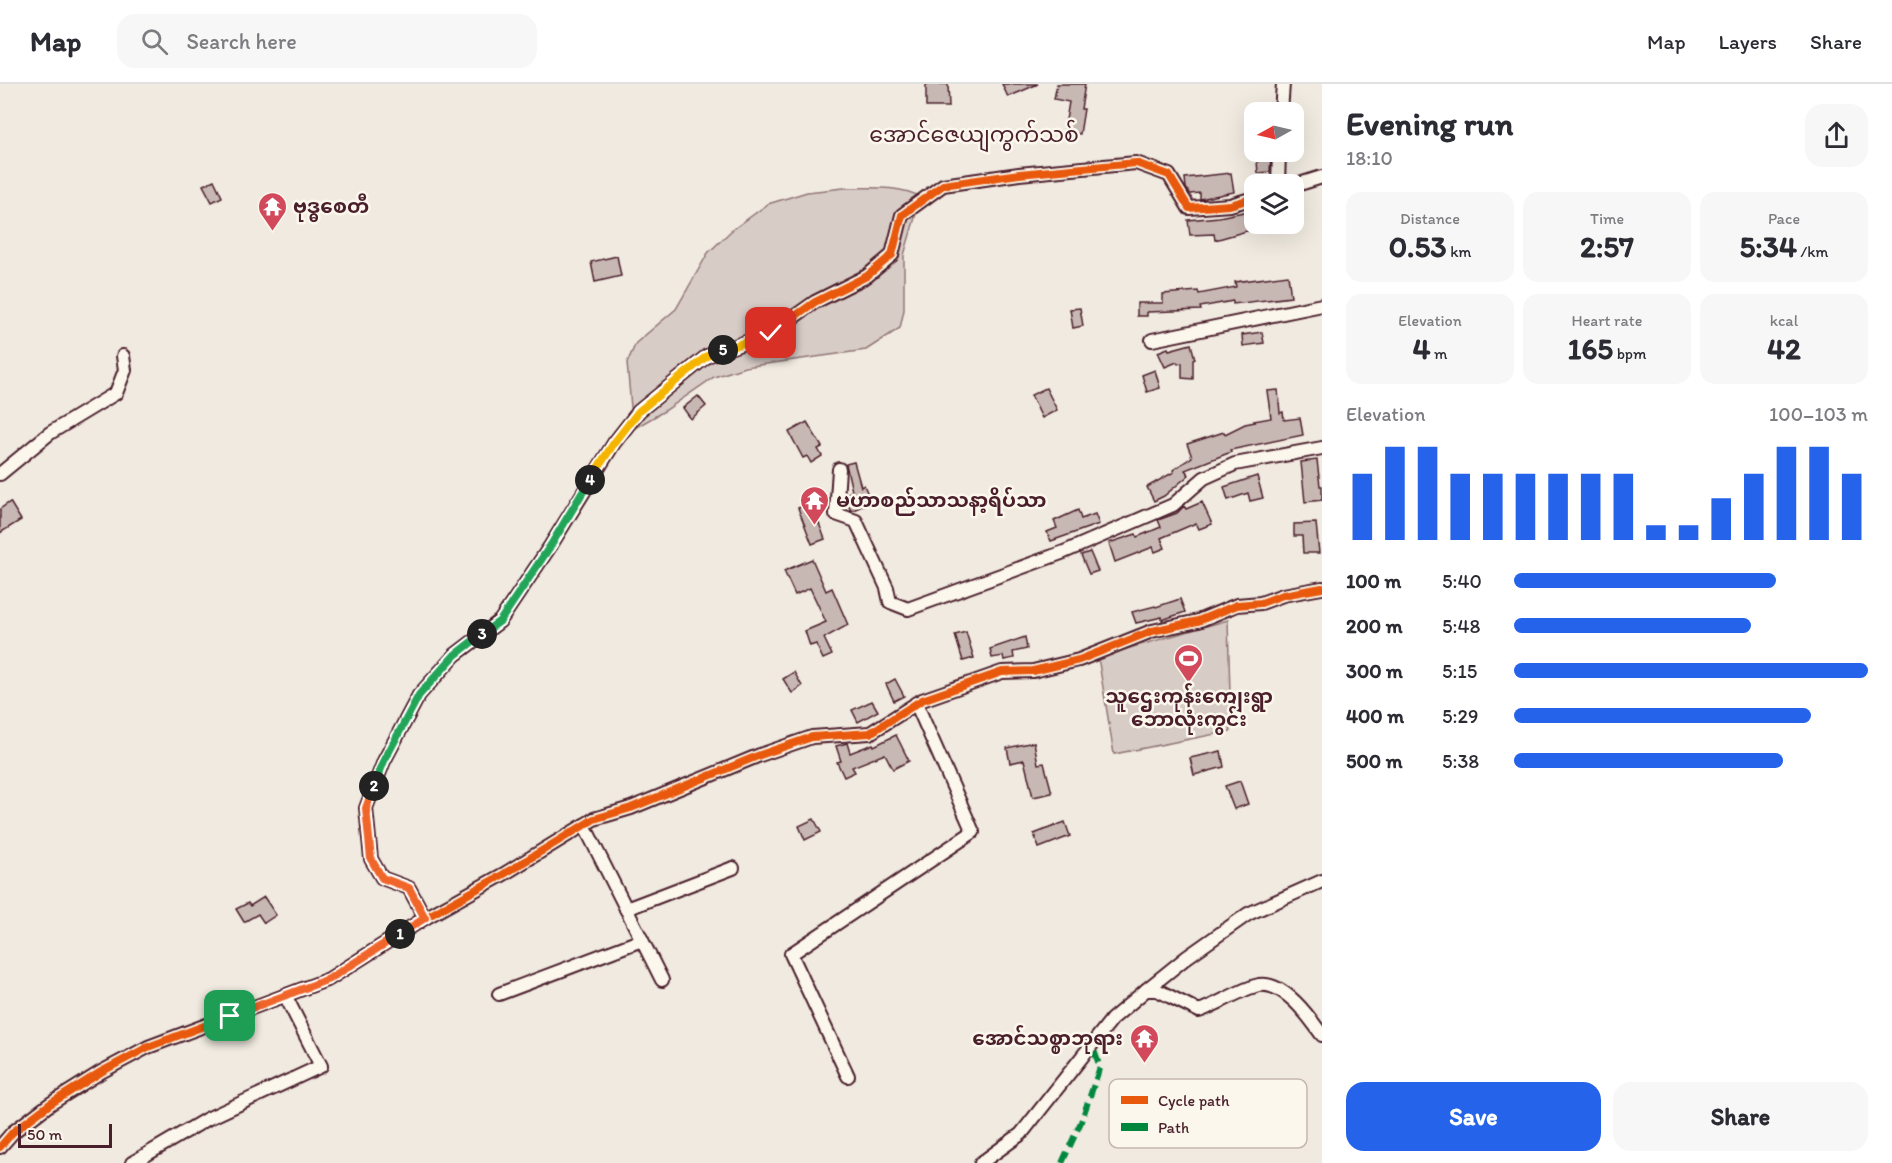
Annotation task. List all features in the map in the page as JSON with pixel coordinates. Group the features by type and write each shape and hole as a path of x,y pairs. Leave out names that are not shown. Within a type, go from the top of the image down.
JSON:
{"street":[{"path":"1282,102 1283,84"},
{"path":"425,918 409,888 382,878 371,859 366,808 384,761 419,695 455,655 500,621 551,545 614,443 639,411 707,356 771,333 815,302 867,276 892,255 902,215 942,185 1019,174 1136,163 1169,175 1189,207 1230,205 1244,201"},
{"path":"1304,183 1322,177"},
{"path":"1152,340 1322,305"},
{"path":"0,474 50,433 116,393 125,370 123,356"},
{"path":"839,469 836,514 856,521 890,602 908,609 1064,552 1173,505 1204,478 1235,464 1322,447"},
{"path":"0,1148 13,1132 50,1104 101,1072 138,1052 189,1030 329,979 425,918 504,874 594,819 632,808 760,755 812,737 870,733 916,703 1002,672 1033,670 1078,660 1152,631 1198,621 1237,605 1261,603 1283,595 1322,588"},
{"path":"848,1076 791,954 974,832 916,703"},
{"path":"584,825 662,980"},
{"path":"626,909 734,868"},
{"path":"981,1163 1021,1134 1112,1020 1146,990 1186,957 1248,914 1322,881"},
{"path":"499,994 642,940"},
{"path":"1146,990 1158,990 1199,1011 1261,984 1284,991 1307,1013 1322,1035"},
{"path":"132,1163 207,1119 321,1066 285,995"}],"shaded area":[{"path":"844,188 893,189 921,197 904,255 904,310 900,328 866,350 745,367 714,377 666,410 633,429 627,363 636,343 676,309 708,253 731,231 768,204 807,192"},
{"path":"1228,620 1231,731 1114,754 1098,657"}],"building":[{"path":"926,84 948,84 949,107 926,107"},
{"path":"1002,84 1038,84 1008,97"},
{"path":"1057,84 1085,84 1080,134 1064,132 1069,102 1054,99"},
{"path":"1257,162 1271,162 1270,172 1258,173"},
{"path":"1231,173 1234,192 1200,199 1200,193 1190,194 1186,188 1185,178"},
{"path":"214,180 222,197 212,202 203,185"},
{"path":"1244,212 1244,232 1215,240 1214,234 1190,235 1188,220"},
{"path":"617,256 621,276 595,282 591,262"},
{"path":"1288,275 1291,297 1233,304 1233,301 1200,307 1201,310 1147,312 1147,316 1137,316 1137,303 1163,303 1163,294 1198,291 1199,294 1236,287 1235,282"},
{"path":"1080,308 1083,326 1073,328 1070,309"},
{"path":"1262,332 1264,343 1243,346 1242,335"},
{"path":"1191,344 1195,359 1193,360 1193,379 1182,378 1182,363 1177,362 1165,367 1158,352"},
{"path":"1155,370 1160,388 1147,392 1142,375"},
{"path":"1046,388 1057,410 1042,418 1031,395"},
{"path":"1278,390 1280,413 1283,412 1284,420 1300,418 1303,435 1230,450 1231,452 1185,470 1189,475 1164,496 1154,501 1147,487 1174,472 1173,470 1192,457 1187,444 1224,432 1225,434 1254,421 1271,418 1267,391"},
{"path":"698,396 706,406 691,419 683,408"},
{"path":"807,422 822,447 818,449 822,456 811,463 807,456 803,458 789,432"},
{"path":"1317,460 1322,500 1305,502 1301,462"},
{"path":"854,462 861,487 864,485 871,502 851,511 845,498 846,494 852,491 846,464"},
{"path":"1257,476 1263,498 1250,501 1248,493 1228,500 1224,487"},
{"path":"10,502 21,520 0,533 0,509"},
{"path":"1202,502 1212,524 1199,529 1196,523 1161,538 1165,548 1155,552 1153,547 1115,562 1109,543 1136,534 1137,537 1161,527 1158,520 1177,513 1184,506 1186,509"},
{"path":"811,503 825,539 812,544 798,508"},
{"path":"1078,510 1081,519 1095,514 1099,524 1051,541 1047,532 1057,528 1054,521"},
{"path":"1316,523 1319,553 1303,553 1302,536 1294,536 1294,524"},
{"path":"1090,552 1098,571 1089,574 1081,555"},
{"path":"812,559 826,591 832,588 848,625 824,638 832,655 823,659 816,644 810,646 805,631 826,622 810,588 795,595 784,571"},
{"path":"1180,599 1185,612 1162,620 1162,617 1136,623 1132,612"},
{"path":"966,632 974,658 963,661 955,635"},
{"path":"1025,637 1027,649 1013,652 1014,658 1004,660 1003,656 992,658 990,649"},
{"path":"794,672 802,686 792,693 783,679"},
{"path":"895,679 904,696 894,701 886,684"},
{"path":"872,701 878,711 858,722 852,710"},
{"path":"896,735 909,761 893,769 885,754 852,767 855,772 844,777 837,762 841,761 836,746 847,743 850,753 873,744 874,746"},
{"path":"1034,742 1038,764 1044,763 1052,793 1033,797 1024,760 1010,763 1007,748"},
{"path":"1221,751 1224,767 1194,775 1190,758"},
{"path":"1240,781 1248,804 1234,809 1225,786"},
{"path":"814,819 821,832 805,840 799,826"},
{"path":"1065,822 1070,836 1039,848 1034,834"},
{"path":"264,897 276,915 264,923 258,914 244,922 236,909 248,903 250,906"}],"marked path":[{"path":"1062,1163 1081,1122 1100,1067 1092,1045"}],"cycle path":[{"path":"425,918 409,888 382,878 371,859 366,808 384,761 419,695 455,655 500,621 551,545 614,443 639,411 707,356 771,333 815,302 867,276 892,255 902,215 943,185 1019,174 1136,163 1169,175 1189,208 1230,205 1244,201"},
{"path":"0,1147 13,1132 50,1104 101,1072 148,1047 329,979 425,918 504,874 594,819 631,808 760,755 812,737 870,733 922,700 1002,672 1033,671 1079,660 1152,631 1198,621 1237,605 1261,603 1283,595 1322,588"}],"place":[{"name":"ဗုဒ္ဓစေတီ","path":"272,232"},
{"name":"မဟာစည်သာသနာ့ရိပ်သာ","path":"815,526"},
{"name":"သူဌေးကုန်းကျေးရွာ ဘောလုံးကွင်း","path":"1189,684"},
{"name":"အောင်သစ္စာဘုရား","path":"1144,1064"}],"district":[{"name":"အောင်ဇေယျကွက်သစ်","path":"974,134"}],"route":[{"path":"230,1016 329,979 425,918 409,888 382,878 371,859 366,808 384,761 419,695 455,655 500,621 551,545 614,443 639,411 707,356 771,333"}]}
